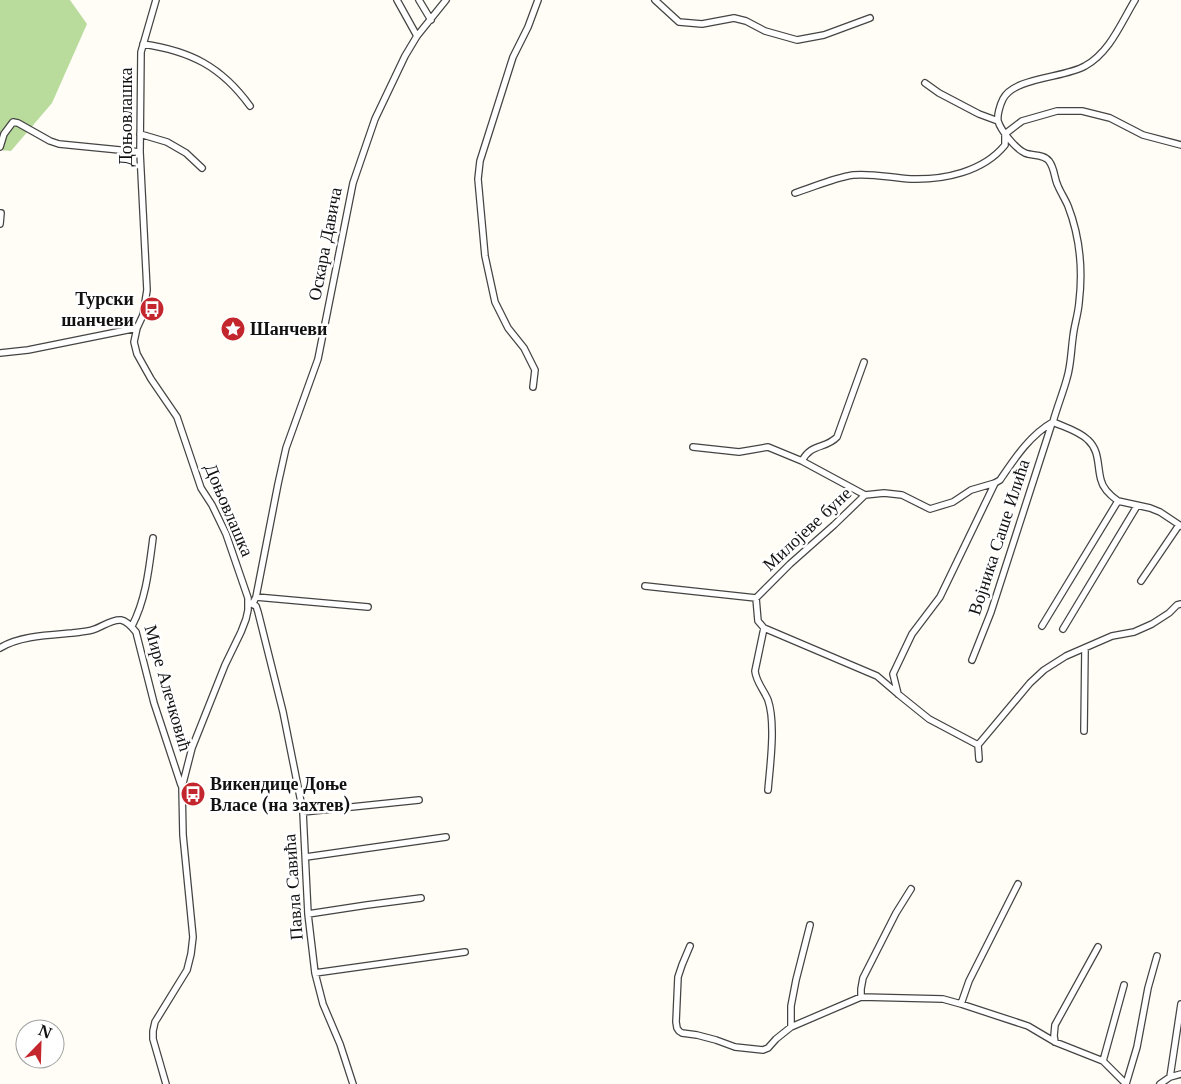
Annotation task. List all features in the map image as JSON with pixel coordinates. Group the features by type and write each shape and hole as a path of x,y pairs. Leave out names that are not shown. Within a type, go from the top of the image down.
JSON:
{"street":[{"name":"Доњовлашка","path":"156,0 141,52 140,152 146,290 143,315 134,342 137,354 151,379 177,417 201,488 212,505 226,534 250,603 241,632 225,665 192,748 182,787 183,835 193,937 187,970 155,1022 153,1030 153,1039 166,1084"},
{"path":"398,0 417,36"},
{"path":"419,0 431,20"},
{"name":"Оскара Давича","path":"250,603 256,597 286,448 318,359 353,183 375,119 405,56 417,36 446,0"},
{"path":"533,387 535,370 524,348 508,328 495,302 485,256 478,179 480,161 513,57 528,27 538,0"},
{"path":"655,0 679,22 702,24 734,18 746,21 765,32 797,40 824,35 870,18"},
{"path":"925,83 939,93 979,114 998,121 1005,95 1012,89 1084,67 1097,58 1111,40 1135,0"},
{"path":"143,44 175,50 220,72 241,93 250,106"},
{"path":"794,193 855,175 929,178 965,172 987,162 1006,146 1005,134 1022,121 1058,112 1082,111 1110,118 1143,135 1181,146"},
{"name":"Војника Саше Илића","path":"972,660 991,612 1051,423 1064,389 1070,366 1081,284 1077,234 1073,218 1057,185 1050,162 1047,159 1021,151 1005,134 998,121"},
{"path":"0,147 4,134 13,122 59,144 140,152"},
{"path":"140,134 167,142 186,153 202,168"},
{"path":"0,224 1,213"},
{"path":"0,353 28,350 138,328"},
{"path":"802,461 805,454 833,442 837,437 864,362"},
{"path":"898,694 893,674 912,634 940,597 995,483 1000,480 1030,439 1051,423 1083,436 1092,444 1098,456 1101,481 1109,494 1118,501 1160,512 1180,525 1141,581"},
{"path":"693,447 738,452 768,447 802,461 865,495"},
{"name":"Милојеве буне","path":"756,598 865,495 884,493 902,495 930,508 953,502 971,490 995,483"},
{"path":"1042,626 1118,501"},
{"path":"1063,629 1137,506"},
{"name":"Мире Алечковић","path":"153,538 144,598 132,626 136,632 154,703 182,787"},
{"path":"645,586 756,598 758,621 764,628 877,676 929,719 978,745"},
{"path":"256,597 368,607"},
{"name":"Павла Савића","path":"250,603 256,606 258,612 283,712 303,812 308,914 315,973 322,1004 340,1044 353,1084"},
{"path":"979,758 978,745 1030,683 1044,670 1066,656 1112,636 1134,632 1152,624 1181,604"},
{"path":"0,648 6,644 33,637 90,631 120,620 132,626"},
{"path":"764,628 755,678 768,700 772,722 768,790"},
{"path":"1084,731 1085,648"},
{"path":"303,812 419,800"},
{"path":"306,857 446,837"},
{"path":"961,1004 969,981 1018,884"},
{"path":"861,997 863,978 896,913 911,889"},
{"path":"308,914 421,898"},
{"path":"791,1027 791,1006 810,925"},
{"path":"690,946 678,977 676,1022 679,1031 682,1033 710,1038 735,1047 763,1050 768,1048 791,1027 861,997 942,999 1028,1026 1055,1042 1103,1061 1126,1084 1137,1047 1148,988 1157,956"},
{"path":"1055,1042 1055,1025 1098,947"},
{"path":"315,973 465,952"},
{"path":"1103,1061 1124,985"},
{"path":"1170,1076 1181,1004"},
{"path":"1160,1084 1170,1076 1181,1074"}],"green space":[{"path":"0,0 70,0 87,24 52,103 11,151 0,150"}],"place":[{"name":"Турски шанчеви","path":"152,309"},
{"name":"Шанчеви","path":"233,329"},
{"name":"Викендице Доње Власе (на захтев)","path":"193,794"}]}
